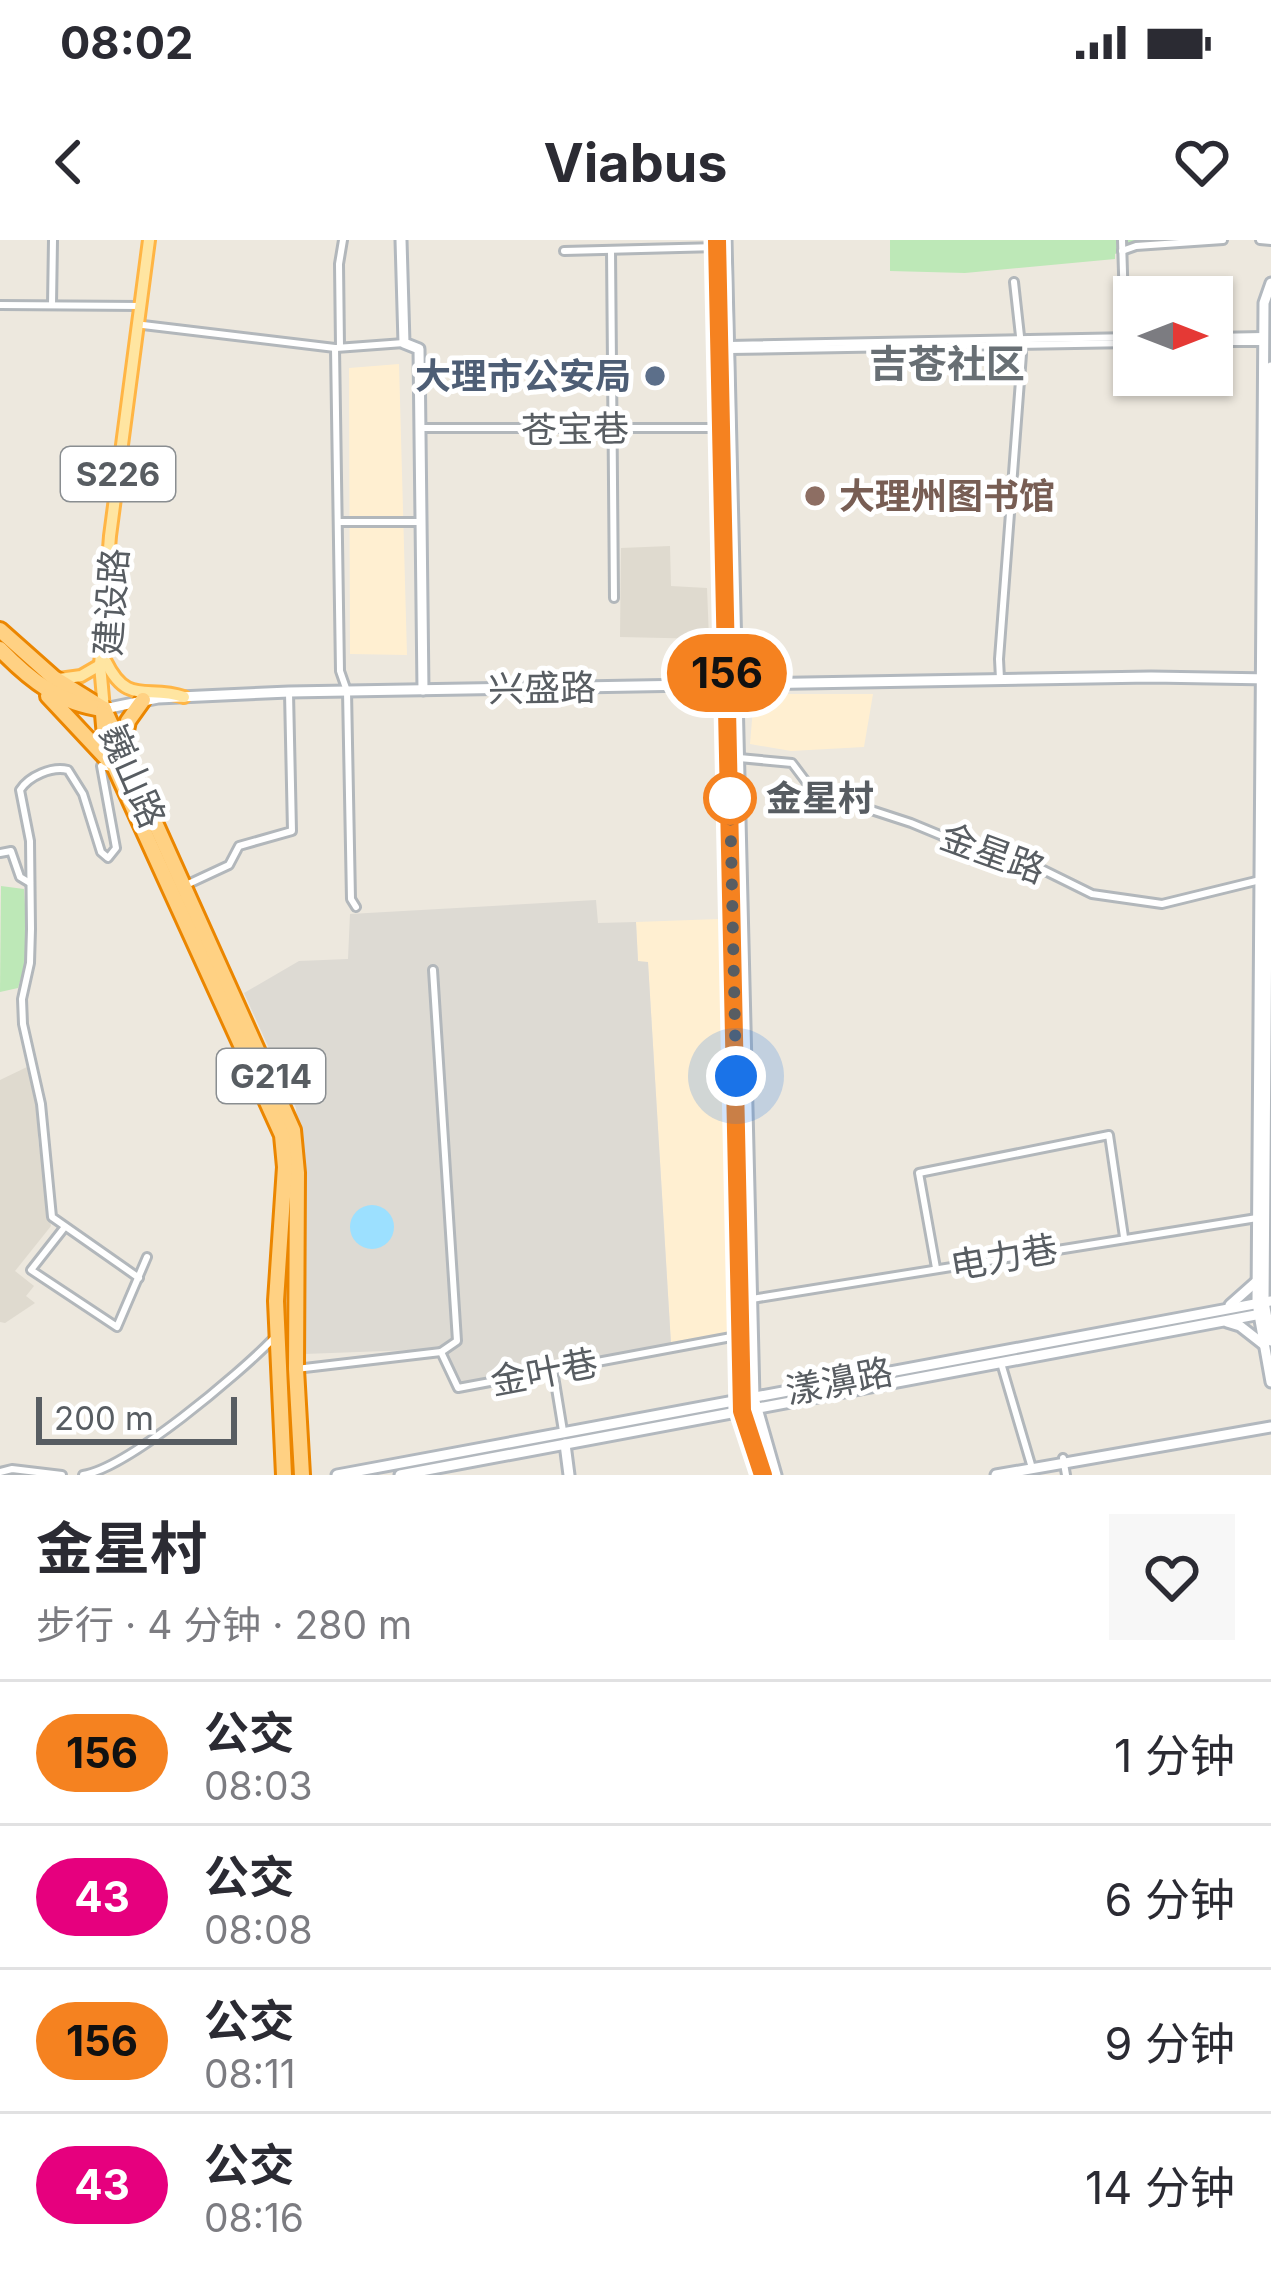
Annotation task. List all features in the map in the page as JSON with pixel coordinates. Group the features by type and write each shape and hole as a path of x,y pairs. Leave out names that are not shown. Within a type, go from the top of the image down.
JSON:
{"highway":[{"path":"0,630 54,678 104,709"},
{"path":"0,649 113,763 128,722 143,700"},
{"path":"32,680 64,700 104,709"},
{"name":"巍山路","path":"104,709 102,735 113,763 285,1125"},
{"name":"巍山路","path":"113,763 183,886 285,1125 302,1475"},
{"name":"巍山路","path":"284,1475 277,1251 290,1182"}],"main road":[{"name":"建设路","path":"104,709 110,536 152,240"},
{"name":"建设路","path":"103,664 152,240"},
{"path":"401,240 404,343 418,349 423,690"},
{"path":"720,242 729,348 726,428"},
{"path":"720,242 742,1335 763,1475"},
{"path":"1268,677 1263,339 1264,296 1271,281"},
{"path":"1264,1280 1257,1218 1271,367"},
{"path":"54,678 81,676 103,664 130,691 184,697"},
{"name":"兴盛路","path":"104,709 143,700 289,692 1268,677"},
{"path":"732,685 739,758 752,1299 749,1404 776,1475"},
{"path":"1266,873 1264,1280 1271,1382"},
{"path":"1264,1280 1222,1315 1268,1343"},
{"name":"漾濞路","path":"400,1475 1265,1308"},
{"name":"漾濞路","path":"337,1475 563,1431 1000,1363 1222,1315"},
{"path":"996,1475 1065,1466 1271,1424"},
{"path":"565,1444 569,1475"}],"street":[{"path":"52,305 53,240"},
{"path":"343,240 336,348 340,671 346,691 352,899 356,907"},
{"path":"1122,240 1124,276"},
{"path":"1122,250 1223,240"},
{"path":"1260,240 1271,241"},
{"path":"564,251 720,242"},
{"path":"611,250 614,598"},
{"path":"1000,680 1020,342 1014,282"},
{"path":"0,305 141,306"},
{"path":"143,325 336,348 404,343"},
{"path":"1233,339 1263,339"},
{"path":"729,348 1113,340"},
{"name":"苍宝巷","path":"420,428 726,428"},
{"path":"339,522 421,522"},
{"path":"183,886 229,865 239,846 292,831 289,692"},
{"name":"金星路","path":"739,758 791,763 813,791 969,847 1011,854 1092,894 1162,904 1266,873"},
{"path":"113,763 115,854 108,858 101,853 83,794 68,770 37,776 20,790 30,883 30,963 22,999 23,1024 41,1104 52,1217 139,1278"},
{"path":"0,853 11,851 20,877 30,883"},
{"path":"433,970 457,1341 441,1352"},
{"path":"936,1269 920,1174 1108,1135 1124,1237"},
{"name":"电力巷","path":"752,1299 1257,1218"},
{"path":"64,1228 31,1270 117,1327 147,1257"},
{"path":"83,1475 102,1472 130,1457 277,1335"},
{"name":"金叶巷","path":"296,1369 441,1352 458,1388 742,1335"},
{"path":"1000,1363 1032,1468"},
{"path":"553,1370 563,1431"},
{"path":"0,1472 62,1475"}],"shaded area":[{"path":"399,364 407,655 350,654 349,368"},
{"path":"670,546 671,586 707,588 709,639 620,637 621,548"},
{"path":"771,694 873,694 864,747 791,751 750,744 753,708"},
{"path":"596,900 598,923 636,922 638,961 648,962 671,1344 459,1383 440,1349 304,1354 303,1201 296,1108 244,993 299,961 348,959 350,914"},
{"path":"719,919 730,1332 671,1344 648,963 638,962 636,922"},
{"path":"27,1067 39,1119 51,1226 15,1271 34,1286 26,1296 35,1303 5,1323 0,1322 0,1080"}],"green space":[{"path":"890,240 1139,243 1115,254 1115,259 965,273 890,271"},
{"path":"1,886 24,889 28,955 18,988 0,992"}],"water":[{"path":"372,1205 388,1211 394,1227 388,1243 372,1249 356,1243 350,1227 356,1211"}],"bus line":[{"name":"156","path":"717,240 742,1411 763,1475"}],"place":[{"name":"大理市公安局","path":"655,376"},
{"name":"大理州图书馆","path":"815,496"},
{"name":"金星村","path":"730,798"}],"district":[{"name":"吉苍社区","path":"947,363"}],"route":[{"path":"730,798 736,1076"}]}
